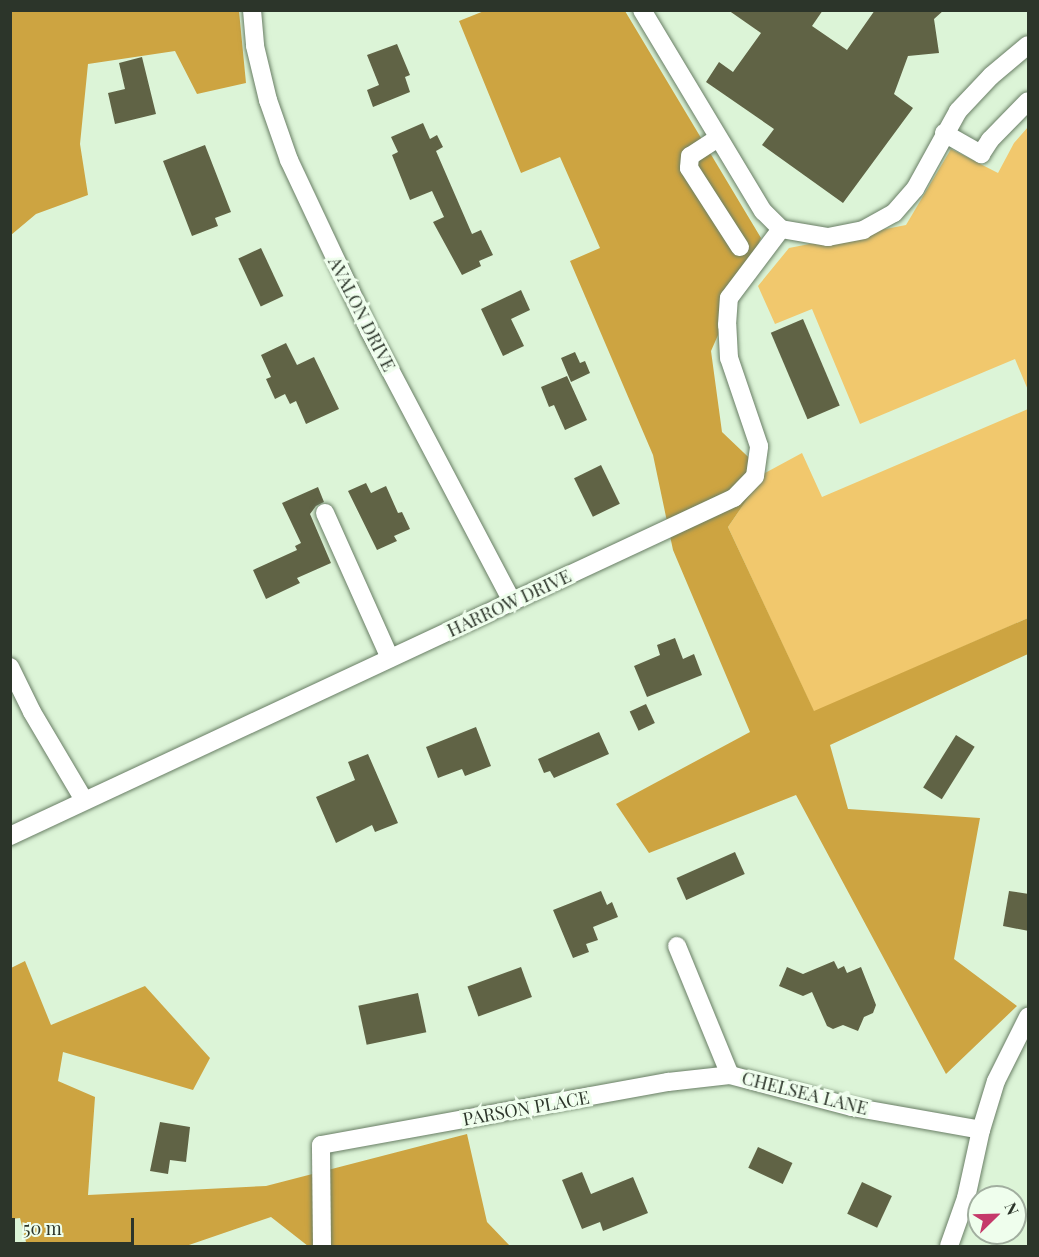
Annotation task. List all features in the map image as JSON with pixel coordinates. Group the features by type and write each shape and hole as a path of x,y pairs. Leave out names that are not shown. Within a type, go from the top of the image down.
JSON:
{"street":[{"name":"AVALON DRIVE","path":"252,10 255,46 268,100 296,174 369,330 512,601"},
{"path":"642,10 763,211 781,229 828,237 863,230 894,213 915,189 958,111 991,76 1029,45"},
{"path":"944,133 981,154 990,140 1029,101"},
{"path":"718,138 690,156 688,168 740,247"},
{"name":"HARROW DRIVE","path":"10,836 734,498 755,476 759,446 729,358 727,325 729,298 781,229"},
{"path":"325,513 390,658"},
{"path":"10,668 32,712 84,800"},
{"name":"CHELSEA LANE","path":"676,946 730,1075 852,1107 981,1130"},
{"path":"949,1246 966,1198 981,1130 996,1082 1029,1017"},
{"name":"PARSON PLACE","path":"322,1246 321,1145 668,1082 730,1075"}],"shaded area":[{"path":"11,10 239,11 246,83 197,94 175,51 88,64 80,144 88,195 36,214 11,235"},
{"path":"484,11 625,11 761,238 711,351 722,432 765,473 728,527 814,711 1028,618 1028,654 830,745 848,809 980,818 954,959 1017,1006 946,1074 796,795 649,853 616,804 750,732 673,550 653,455 570,261 600,248 560,157 521,173 459,21"},
{"path":"1028,127 1028,390 1015,359 860,424 812,309 775,324 758,286 789,248 906,225 951,149 998,173 1014,143"},
{"path":"1028,409 1028,618 814,712 728,527 765,473 802,453 822,497"},
{"path":"25,961 51,1025 145,986 210,1058 193,1090 63,1052 58,1081 95,1097 88,1195 266,1186 467,1134 487,1222 510,1246 308,1246 271,1217 186,1246 27,1246 20,1218 11,1219 11,968"}],"building":[{"path":"728,10 823,10 812,26 847,50 875,10 944,10 934,19 939,53 908,56 894,94 913,108 843,203 762,145 774,129 706,82 719,62 733,72 761,33"},
{"path":"397,44 410,75 405,77 410,92 373,107 367,90 379,85 367,55"},
{"path":"142,57 156,114 115,124 108,93 125,89 119,63"},
{"path":"423,123 430,139 437,135 443,147 436,151 472,234 481,230 493,255 479,261 481,266 462,275 433,222 444,217 432,191 410,200 392,155 398,152 391,137"},
{"path":"205,145 231,212 215,218 218,226 192,236 163,161"},
{"path":"261,248 283,296 261,307 238,259"},
{"path":"521,290 530,310 511,319 524,346 503,356 481,309"},
{"path":"803,319 840,406 808,419 771,333"},
{"path":"286,343 297,365 314,357 339,409 306,424 296,401 290,404 285,394 275,399 266,379 271,377 261,355"},
{"path":"575,352 580,363 585,361 590,373 571,382 561,358"},
{"path":"567,376 587,420 565,430 554,405 549,407 541,387"},
{"path":"601,465 620,504 593,517 574,478"},
{"path":"366,483 371,493 386,486 398,513 402,512 410,529 394,536 397,541 377,550 348,491"},
{"path":"318,487 324,502 316,506 310,514 331,563 297,578 300,583 266,599 253,570 297,550 295,546 301,543 282,503"},
{"path":"675,638 683,659 694,654 702,675 647,697 634,666 660,655 657,645"},
{"path":"646,704 655,723 639,731 630,712"},
{"path":"476,727 491,766 465,776 462,769 438,778 426,747"},
{"path":"599,732 609,754 554,778 550,771 544,773 538,759"},
{"path":"956,735 975,747 942,799 923,788"},
{"path":"368,754 398,823 375,832 372,825 336,843 316,797 355,780 348,762"},
{"path":"735,852 745,874 686,900 677,878"},
{"path":"601,891 607,905 612,902 618,917 593,927 598,940 586,944 589,952 573,958 553,910"},
{"path":"1009,891 1029,894 1029,931 1003,926"},
{"path":"834,961 838,969 844,966 847,973 861,967 876,1005 873,1013 864,1017 858,1031 843,1025 833,1029 827,1026 812,992 803,996 779,986 787,967 803,974"},
{"path":"521,967 532,997 478,1017 467,986"},
{"path":"418,993 426,1032 367,1045 358,1006"},
{"path":"160,1122 190,1127 186,1162 170,1160 168,1174 150,1171"},
{"path":"758,1147 792,1163 783,1184 748,1168"},
{"path":"582,1172 591,1194 633,1177 648,1213 603,1231 600,1222 582,1229 562,1180"},
{"path":"862,1182 892,1196 877,1228 847,1214"}]}
